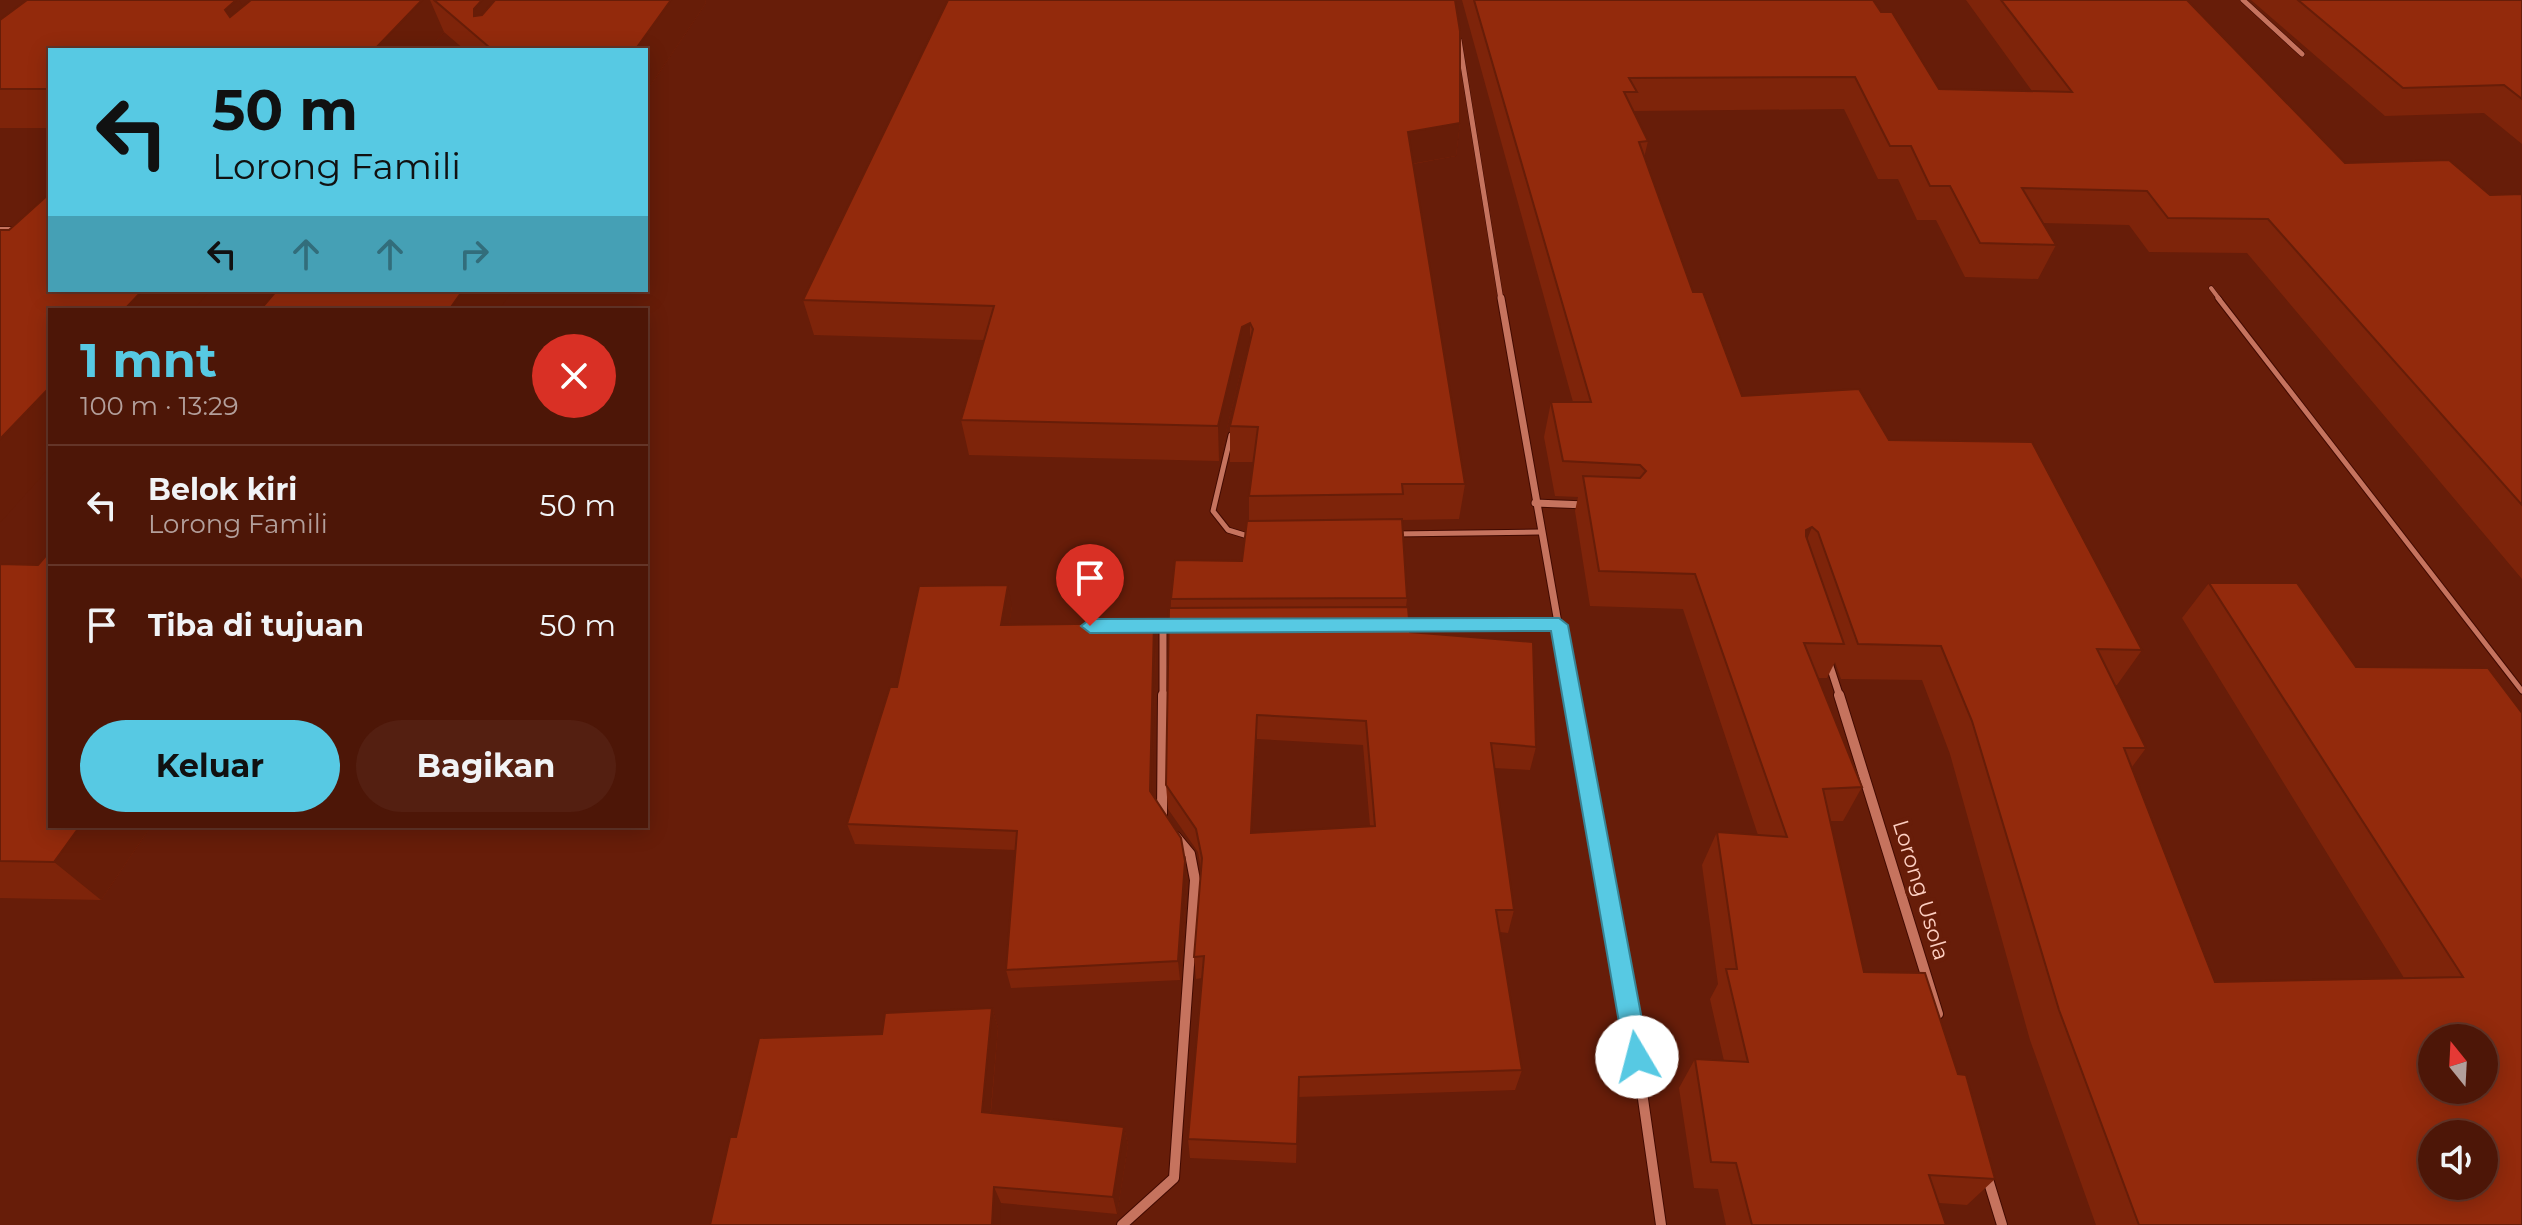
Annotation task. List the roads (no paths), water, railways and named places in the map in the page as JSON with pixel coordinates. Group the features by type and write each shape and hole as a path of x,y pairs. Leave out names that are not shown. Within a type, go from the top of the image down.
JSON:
{"street":[{"path":"2243,0 2302,54"},
{"path":"1457,31 1539,532 1629,1001 1661,1225"},
{"path":"1535,503 1598,506"},
{"path":"1385,626 1559,625"},
{"path":"1148,628 1179,628"},
{"path":"1122,1225 1131,1214 1163,1195 1174,1178 1195,880 1190,854 1160,811 1163,628"},
{"name":"Lorong Usola","path":"1822,642 1943,1030"},
{"path":"1984,1165 2002,1225"}],"lane":[{"path":"0,229 25,229"},
{"path":"2211,288 2522,691"},
{"path":"1234,422 1213,511 1221,527 1240,537 1256,537"},
{"path":"1381,534 1539,532"}]}
